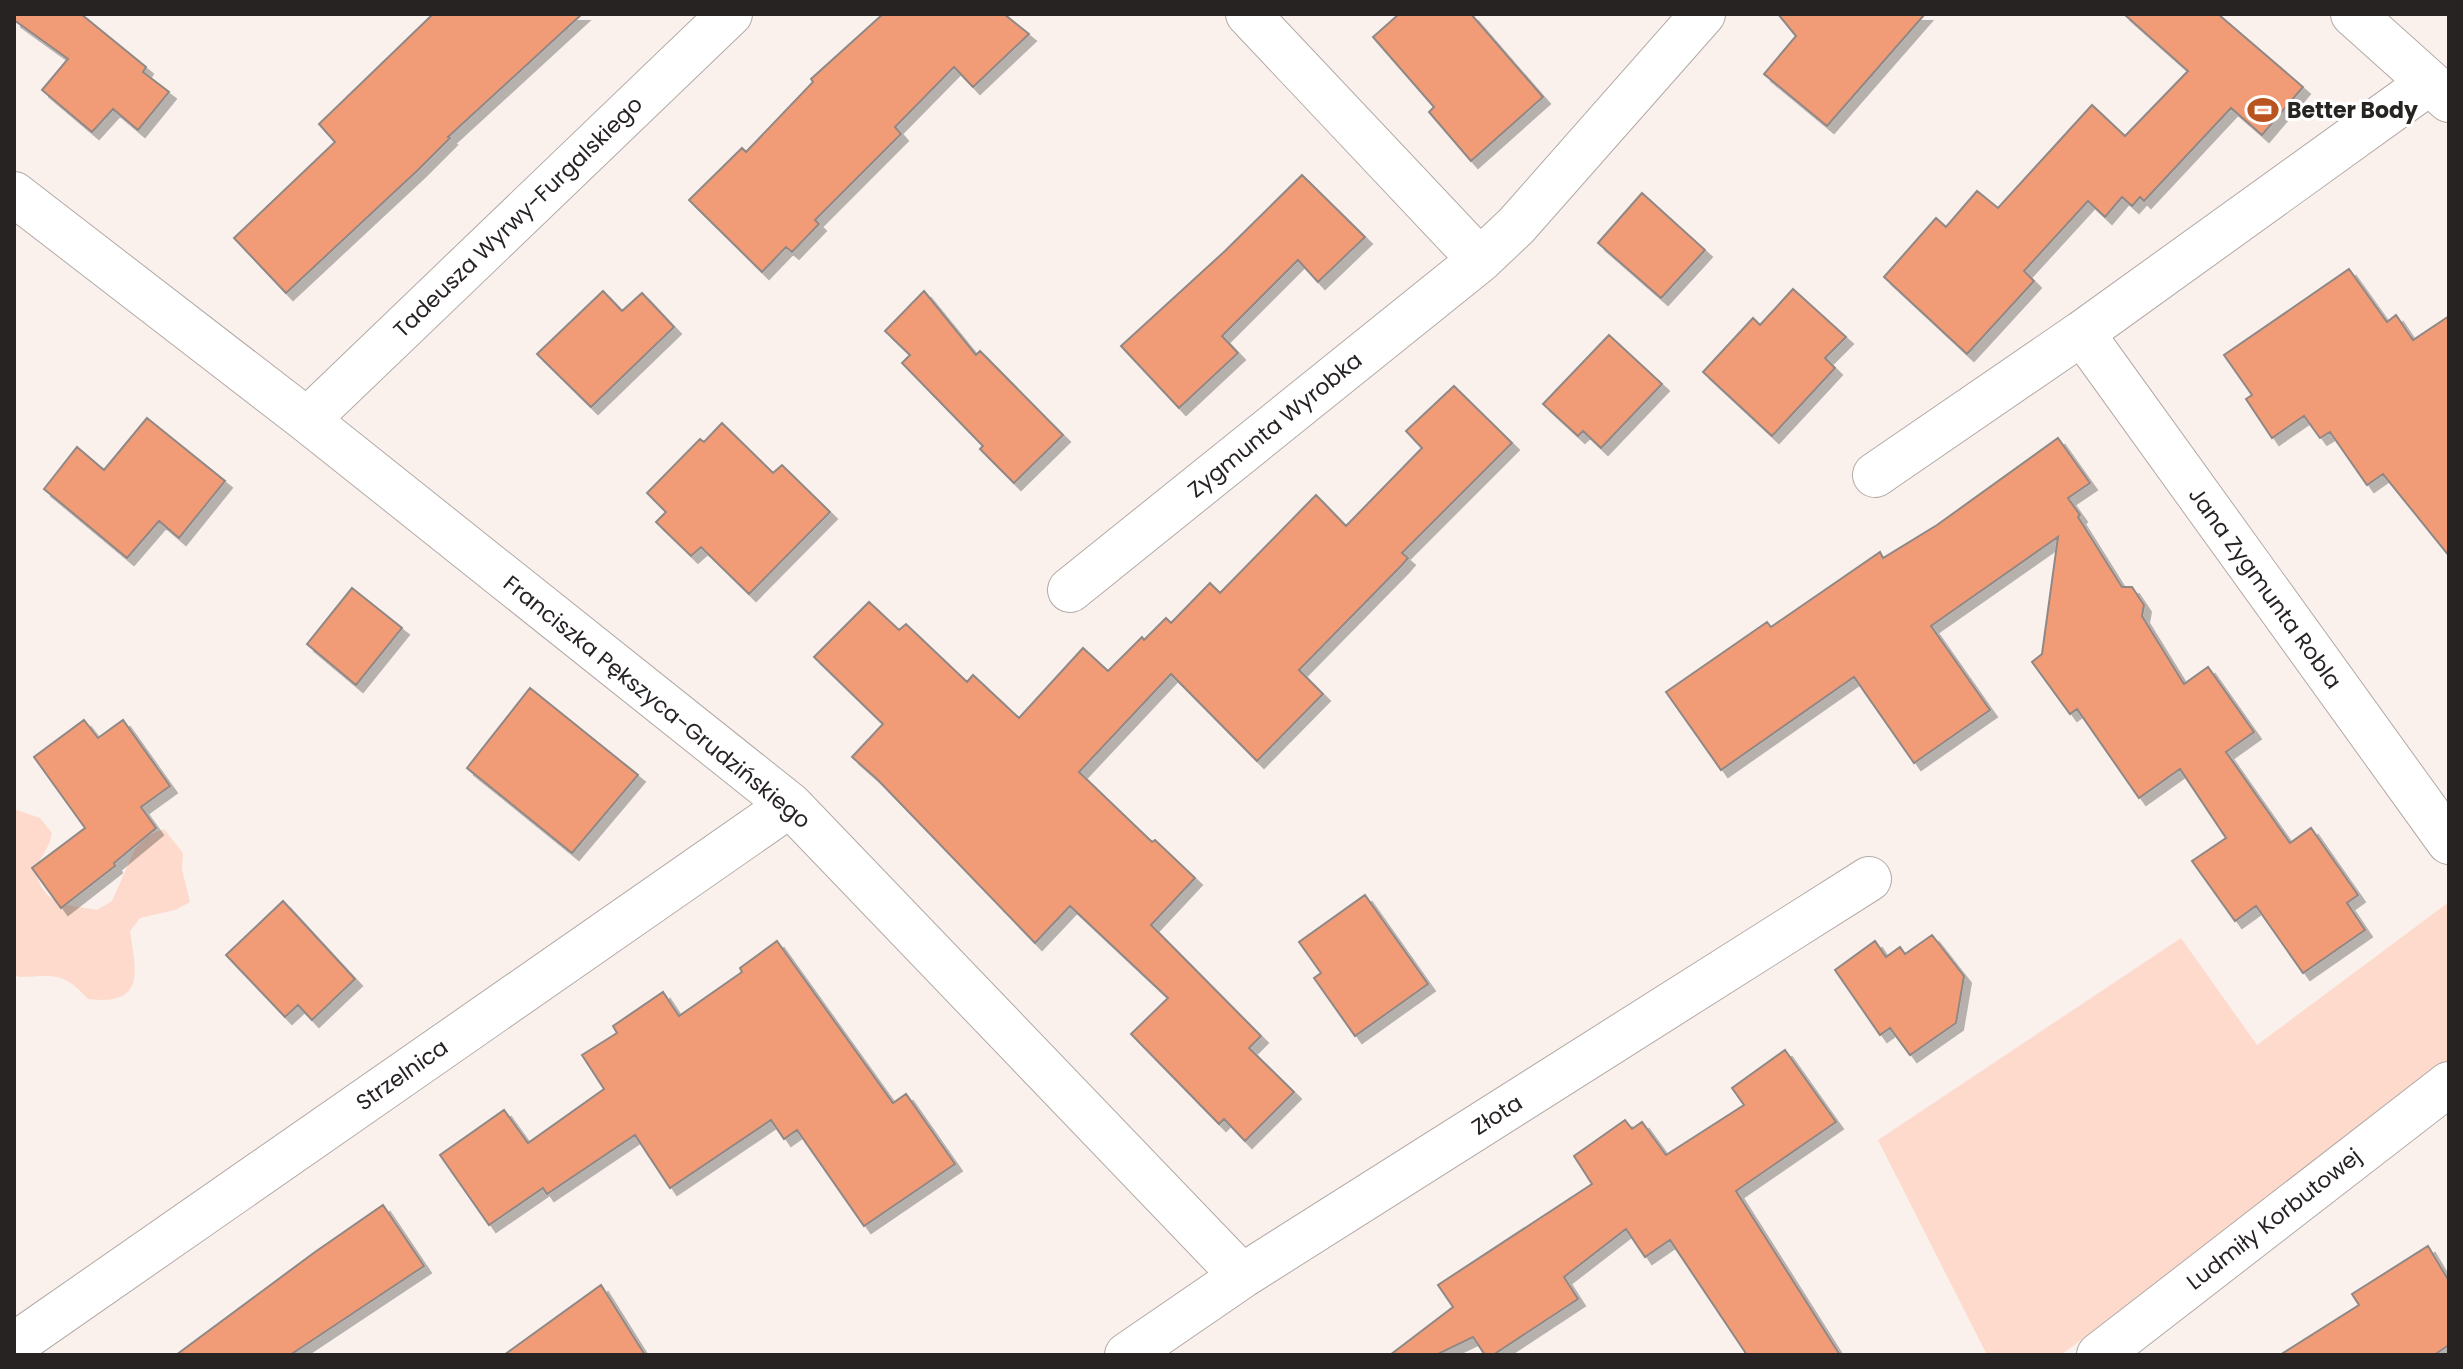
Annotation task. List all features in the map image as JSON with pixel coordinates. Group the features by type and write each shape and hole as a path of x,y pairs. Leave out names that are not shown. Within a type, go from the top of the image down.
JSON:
{"street":[{"name":"Tadeusza Wyrwy-Furgalskiego","path":"307,420 730,14"},
{"path":"1248,14 1480,260"},
{"name":"Zygmunta Wyrobka","path":"1070,590 1480,260 1516,226 1703,14"},
{"path":"1875,475 2439,92 2353,14"},
{"name":"Franciszka Pększyca-Grudzińskiego","path":"14,194 307,420 790,805 1242,1276"},
{"name":"Jana Zygmunta Robla","path":"2082,333 2449,842"},
{"name":"Strzelnica","path":"14,1345 790,805"},
{"name":"Złota","path":"1127,1355 1242,1276 1869,879"},
{"name":"Ludmiły Korbutowej","path":"2099,1355 2444,1097"}],"shaded area":[{"path":"14,809 40,818 52,833 38,865 38,878 51,898 65,904 97,910 112,901 135,849 147,836 164,829 183,853 182,869 190,902 175,910 140,918 130,931 135,972 133,983 120,997 88,999 64,979 14,975"},
{"path":"2449,902 2449,1062 2061,1355 1987,1355 1878,1140 2181,938 2257,1045"}],"building":[{"path":"14,14 81,14 146,67 143,72 169,92 138,130 113,109 92,132 42,90 68,59 14,20"},
{"path":"433,14 582,14 448,137 418,170 286,293 234,238 335,142 319,124"},
{"path":"883,14 1004,14 1029,34 973,87 954,67 895,127 901,134 815,220 819,224 792,252 786,247 762,272 689,200 742,148 746,152 813,82 811,79"},
{"path":"1399,14 1471,14 1543,97 1471,161 1429,112 1434,107 1373,37"},
{"path":"1778,14 1925,14 1827,126 1764,74 1796,36"},
{"path":"2124,14 2218,14 2303,87 2262,135 2231,108 2144,201 2140,197 2132,206 2122,197 2105,217 2088,201 2024,271 2034,281 1967,354 1884,277 1936,218 1946,227 1977,191 1998,208 2092,105 2125,136 2188,71"},
{"path":"1302,175 1365,237 1318,282 1298,260 1222,336 1238,353 1179,408 1121,346"},
{"path":"1642,193 1705,250 1661,298 1598,243"},
{"path":"2349,269 2387,322 2396,315 2413,340 2449,316 2449,556 2383,474 2367,485 2330,432 2320,438 2304,416 2272,438 2246,399 2252,395 2224,355"},
{"path":"1793,289 1846,337 1825,358 1835,368 1772,436 1703,372 1753,318 1760,325"},
{"path":"603,291 622,311 642,293 674,327 591,407 537,354"},
{"path":"924,291 976,355 980,351 1063,435 1014,483 980,449 983,446 902,363 910,355 885,331"},
{"path":"1609,335 1662,384 1601,448 1583,431 1578,436 1543,404"},
{"path":"1454,386 1512,443 1402,553 1408,558 1402,565 1299,670 1323,694 1257,761 1171,674 1079,772 1152,842 1155,840 1195,878 1151,925 1261,1036 1249,1048 1294,1092 1245,1141 1224,1119 1219,1124 1131,1034 1168,998 1070,906 1035,943 852,757 883,724 814,657 869,602 899,630 906,624 967,682 973,675 1019,718 1083,648 1108,671 1166,618 1171,623 1210,583 1220,593 1316,495 1346,526 1422,448 1406,431"},
{"path":"147,418 225,481 179,538 159,521 127,558 44,489 77,447 104,470"},
{"path":"722,423 773,473 782,465 830,512 749,594 701,547 691,556 656,522 666,512 647,493 700,439 704,442"},
{"path":"2058,438 2090,483 2068,498 2122,587 2132,587 2144,605 2142,616 2184,684 2208,667 2254,732 2226,752 2290,843 2311,828 2358,895 2347,903 2365,930 2303,973 2256,906 2235,921 2192,861 2226,838 2180,769 2139,798 2077,709 2070,714 2032,662 2042,654 2058,537 1931,626 1990,710 1914,763 1854,677 1721,770 1666,692 1767,622 1771,627 1880,552 1883,558 1937,525"},
{"path":"352,588 402,628 356,685 307,644"},
{"path":"530,688 638,775 572,853 467,768"},
{"path":"84,720 98,738 123,720 170,786 141,807 156,828 114,863 115,866 61,908 32,868 85,828 34,757"},
{"path":"1365,895 1428,984 1355,1036 1314,978 1321,973 1299,942"},
{"path":"283,901 355,979 312,1020 298,1005 285,1017 226,955"},
{"path":"1932,935 1964,976 1956,1023 1910,1055 1890,1028 1880,1035 1835,970 1875,941 1886,957 1900,947 1905,954"},
{"path":"777,941 893,1103 906,1094 955,1164 864,1226 797,1130 784,1139 771,1120 670,1188 635,1135 547,1194 543,1188 489,1225 440,1155 504,1110 528,1143 604,1089 582,1055 617,1033 613,1026 663,992 679,1016 742,972 740,968"},
{"path":"1785,1050 1836,1122 1736,1191 1840,1355 1747,1355 1670,1240 1645,1257 1626,1229 1564,1277 1578,1299 1493,1355 1485,1355 1473,1337 1436,1355 1390,1355 1453,1307 1438,1285 1592,1184 1574,1156 1625,1120 1632,1129 1642,1122 1666,1155 1744,1105 1732,1088"},
{"path":"383,1205 424,1266 290,1355 176,1355 315,1252"},
{"path":"2428,1246 2449,1281 2449,1345 2434,1355 2280,1355 2359,1305 2352,1294"},
{"path":"601,1285 645,1355 504,1355"}],"place":[{"name":"Better Body","path":"2263,110"}]}
